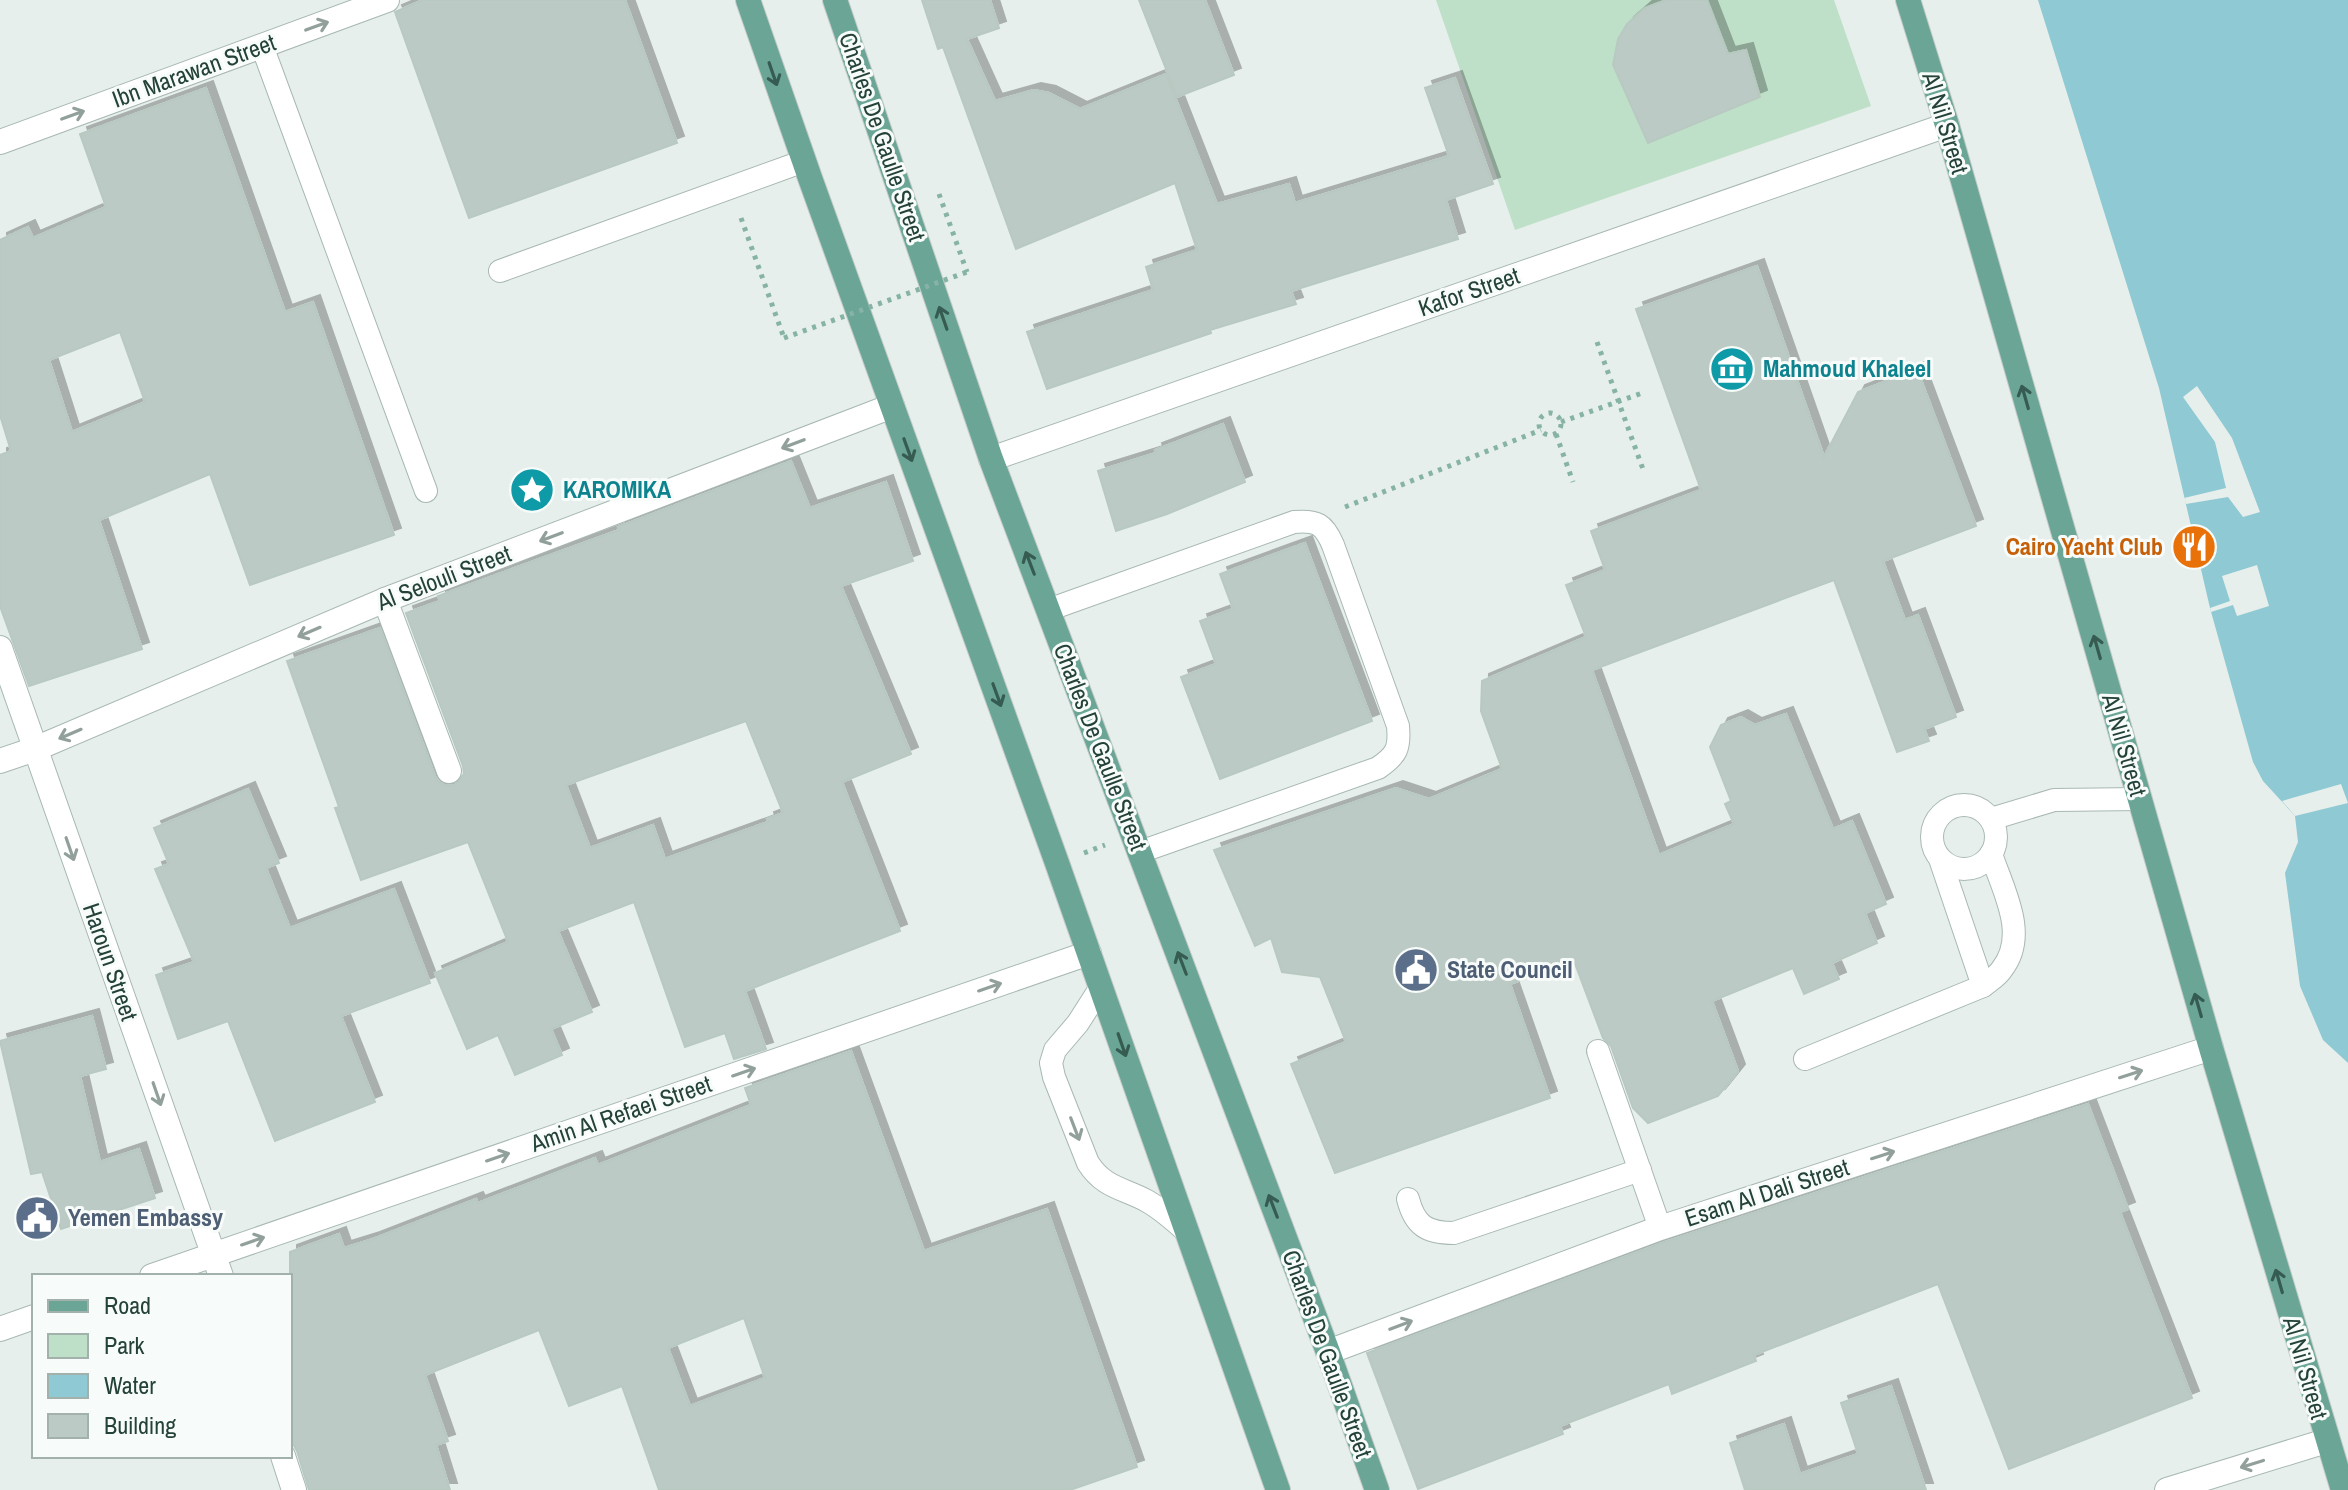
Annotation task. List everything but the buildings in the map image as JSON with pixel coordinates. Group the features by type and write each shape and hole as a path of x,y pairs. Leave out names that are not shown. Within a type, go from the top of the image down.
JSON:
{"main road":[{"path":"748,0 1278,1490"},
{"name":"Charles De Gaulle Street","path":"835,0 991,459 1328,1352 1377,1490"},
{"name":"Al Nil Street","path":"1908,0 1947,125 2211,1048 2343,1490"}],"street":[{"name":"Ibn Marawan Street","path":"0,142 387,0"},
{"name":"Kafor Street","path":"991,459 1947,125"},
{"name":"Al Selouli Street","path":"0,761 35,749 385,600 892,406"},
{"path":"385,600 449,771"},
{"name":"Haroun Street","path":"0,648 217,1266"},
{"name":"Amin Al Refaei Street","path":"165,1274 217,1266 1089,953"},
{"name":"Esam Al Dali Street","path":"1328,1352 1660,1228 2211,1048"},
{"path":"0,1329 32,1318"},
{"path":"2167,1490 2326,1441"},
{"path":"284,1458 294,1490"}],"lane":[{"path":"262,46 426,491"},
{"path":"500,271 804,161"},
{"path":"1048,610 1294,522 1311,521 1326,529 1398,726 1400,743 1392,758 1378,768 1136,843"},
{"path":"1991,819 2054,800 2140,799"},
{"path":"1940,859 1953,867 1967,869 1981,865 1996,843 1996,830 1991,819 1969,805 1956,806 1944,811 1932,834 1934,847 1983,986"},
{"path":"1805,1059 1983,986 2002,970 2014,948 2015,923 1991,854"},
{"path":"1101,987 1078,1023 1055,1050 1051,1063 1054,1077 1096,1176 1169,1215 1188,1233"},
{"path":"1598,1051 1660,1228"},
{"path":"1408,1199 1412,1215 1423,1227 1438,1233 1454,1233 1640,1170"}],"path":[{"path":"736,204 784,338 967,272 937,187"},
{"path":"1597,342 1644,472"},
{"path":"1561,422 1645,392"},
{"path":"1548,414 1557,415 1561,422 1556,433 1547,435 1541,430 1541,420 1548,414"},
{"path":"1311,521 1541,430"},
{"path":"1556,433 1573,482"},
{"path":"1057,863 1136,843"}],"green space":[{"path":"1436,0 1834,0 1871,106 1515,230"}],"water":[{"path":"2038,0 2348,0 2348,1063 2323,1040 2300,986 2285,873 2298,842 2295,816 2263,781 2253,762 2210,608 2159,388"}],"pier":[{"path":"2197,386 2232,438 2260,512 2243,517 2228,497 2186,504 2184,498 2226,488 2215,442 2183,397"},
{"path":"2257,565 2269,606 2237,616 2233,605 2211,612 2210,608 2230,601 2222,576"},
{"path":"2341,784 2348,803 2295,816 2282,801"}],"place":[{"name":"Mahmoud Khaleel","path":"1732,369"},
{"name":"KAROMIKA","path":"532,490"},
{"name":"Cairo Yacht Club","path":"2194,547"},
{"name":"State Council","path":"1416,970"},
{"name":"Yemen Embassy","path":"37,1218"}]}
